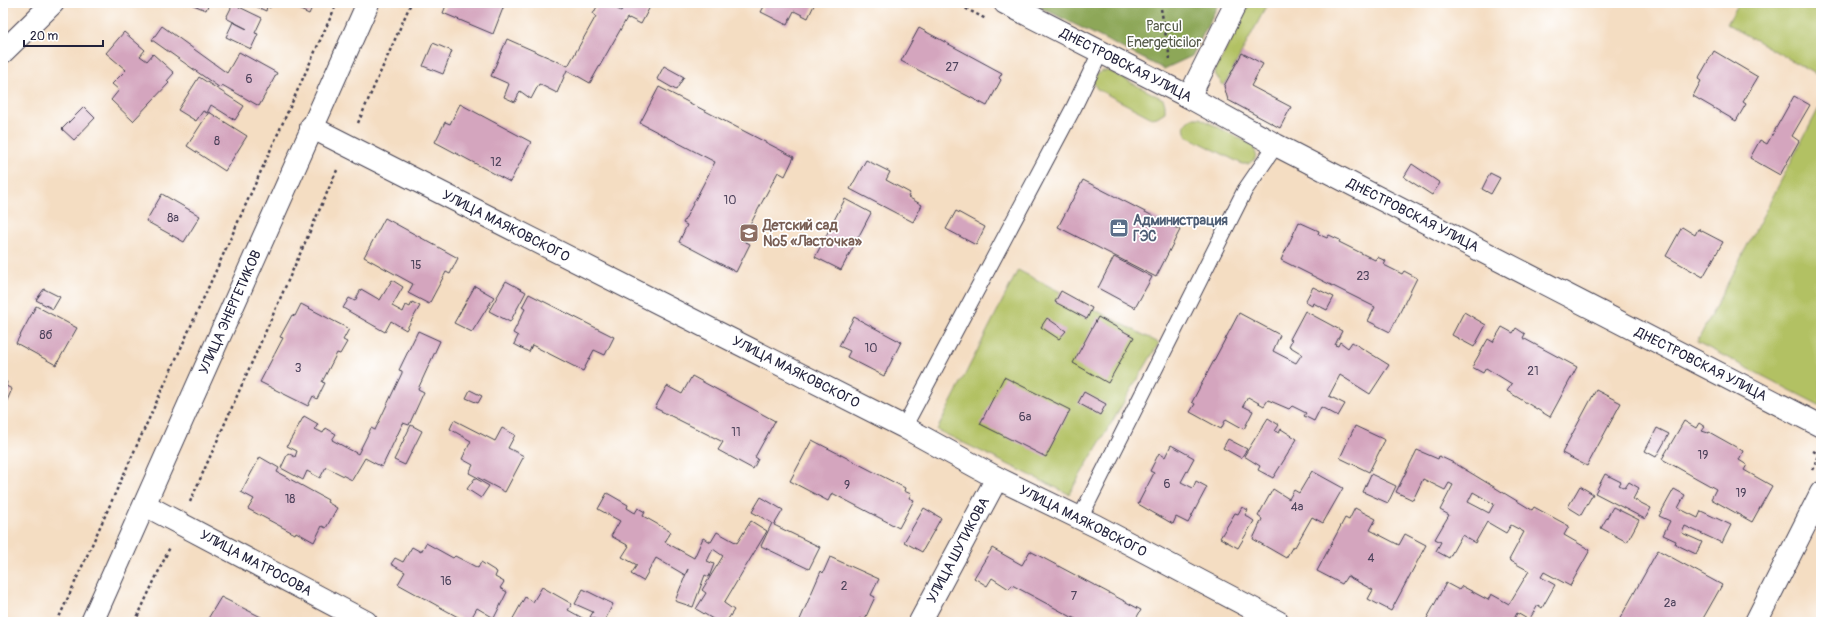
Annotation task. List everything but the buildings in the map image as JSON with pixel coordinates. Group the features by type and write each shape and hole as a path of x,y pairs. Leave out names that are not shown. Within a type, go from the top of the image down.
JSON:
{"street":[{"path":"3,52 53,3"},
{"name":"УЛИЦА ЭНЕРГЕТИКОВ","path":"92,622 311,127 368,3"},
{"name":"ДНЕСТРОВСКАЯ УЛИЦА","path":"1005,3 1182,94 1276,145 1821,426"},
{"path":"1182,94 1236,3"},
{"name":"УЛИЦА МАЯКОВСКОГО","path":"311,127 904,427 997,478 1080,518 1278,622"},
{"name":"УЛИЦА ШУТИКОВА","path":"920,622 997,478"},
{"path":"1756,622 1821,493"},
{"name":"УЛИЦА МАТРОСОВА","path":"145,505 366,622"}],"lane":[{"path":"904,427 1070,114 1100,52"},
{"path":"1080,518 1245,190 1276,145"}],"path":[{"path":"57,622 337,3"},
{"path":"135,622 411,3"},
{"path":"955,3 989,21"},
{"path":"1160,3 1182,94"}],"green space":[{"name":"Parcul Energeticilor","path":"1032,3 1219,3 1192,56 1164,69"},
{"path":"1250,3 1268,3 1224,86 1214,73"},
{"path":"1739,3 1821,3 1821,77 1727,24"},
{"path":"1102,71 1109,71 1163,99 1165,104 1165,112 1152,118 1097,89 1093,82 1097,74"},
{"path":"1821,104 1821,406 1697,342"},
{"path":"1193,118 1200,118 1253,145 1256,154 1255,159 1248,164 1242,164 1187,136 1184,128 1186,123"},
{"path":"1018,270 1159,343 1069,494 937,430"}],"place":[{"name":"Администрация ГЭС","path":"1119,228"},
{"name":"Детский сад №5 «Ласточка»","path":"749,233"}]}
